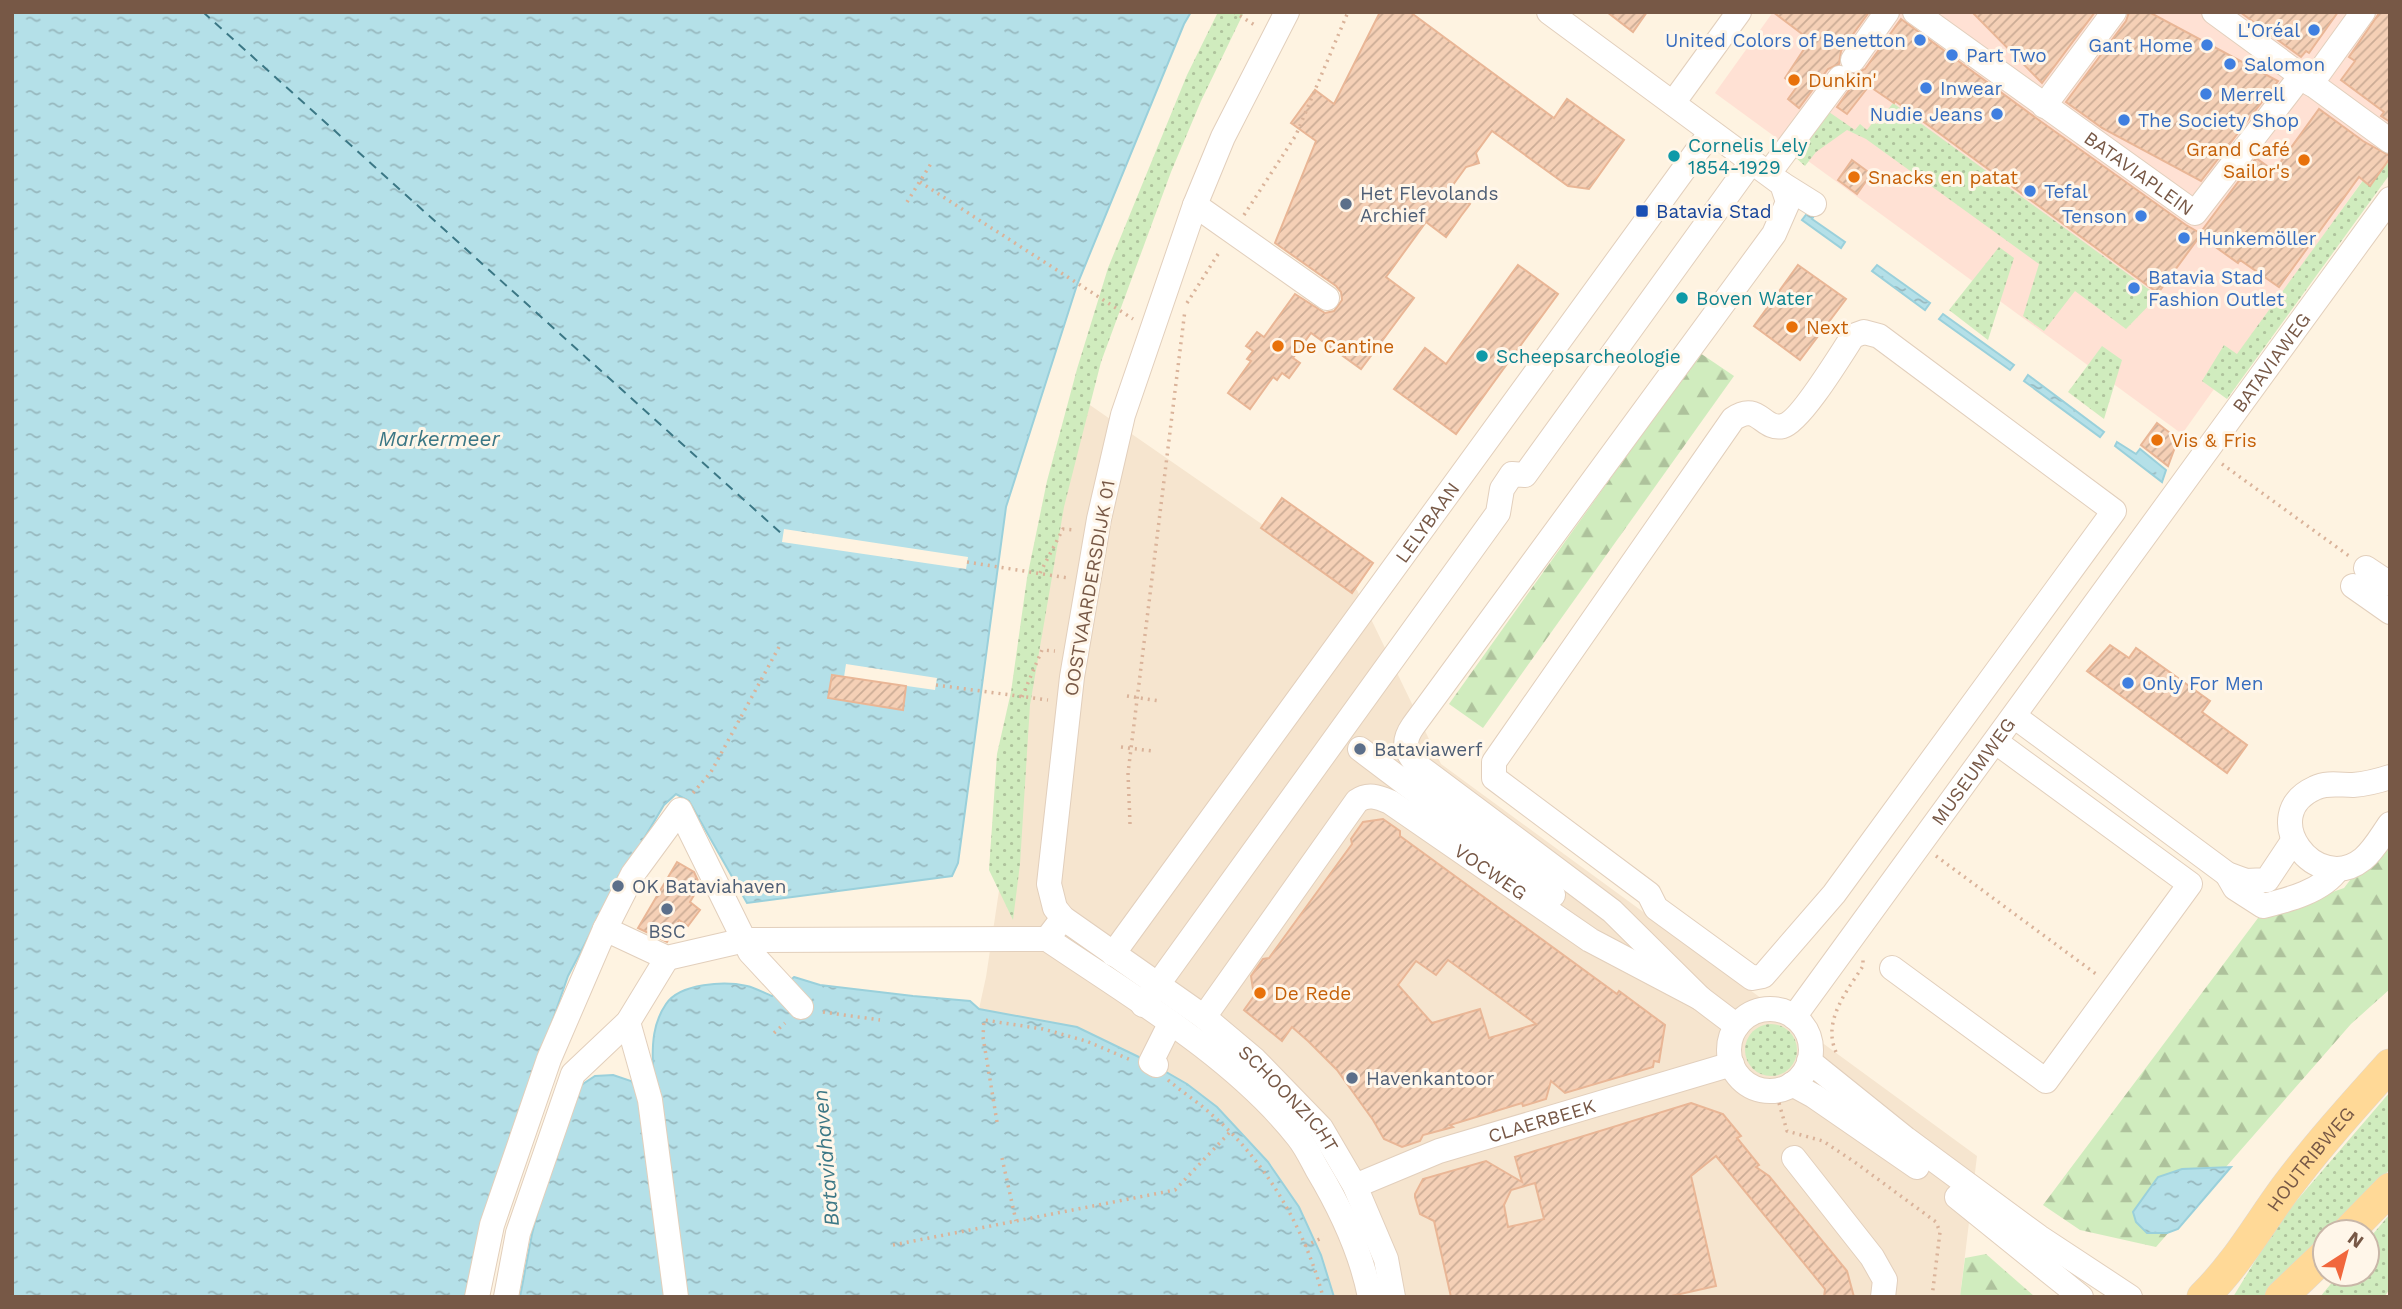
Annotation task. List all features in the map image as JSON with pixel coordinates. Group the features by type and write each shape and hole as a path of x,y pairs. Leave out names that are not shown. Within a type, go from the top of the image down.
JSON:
{"main road":[{"name":"HOUTRIBWEG","path":"2203,1297 2239,1258 2288,1186 2390,1065"},
{"path":"2362,1218 2382,1197"},
{"path":"2366,1218 2382,1197"},
{"name":"HOUTRIBWEG","path":"2224,1297 2237,1274 2239,1258"},
{"path":"2281,1297 2311,1268"}],"street":[{"name":"OOSTVAARDERSDIJK 01","path":"1063,918 1055,908 1049,884 1076,654 1097,533 1123,415 1195,205 1223,137 1287,12"},
{"path":"1549,12 1711,132 1814,204"},
{"path":"1673,103 1740,12"},
{"path":"1150,995 1498,513 1502,489 1512,474 1525,475 1768,173 1887,12"},
{"name":"BATAVIAPLEIN","path":"1915,12 2195,213 2306,80"},
{"path":"2044,106 2114,12"},
{"path":"2214,12 2390,141"},
{"path":"2306,80 2363,12"},
{"name":"LELYBAAN","path":"1113,954 1711,132"},
{"name":"VOCWEG","path":"1617,938 1612,911 1417,765 1405,747 1405,740 1774,233 1788,202 1768,173"},
{"name":"BATAVIAWEG","path":"2153,526 2390,198"},
{"path":"1195,205 1327,298"},
{"path":"1864,332 1879,335 2114,510 1980,693 1834,894 1763,976 1752,978 1665,915 1656,908 1649,894 1494,778 1494,762 1499,754 1733,418 1743,412 1753,413 1772,425 1783,426 1797,416 1853,336 1864,332"},
{"name":"MUSEUMWEG","path":"1794,1017 2153,526"},
{"path":"2359,577 2390,584"},
{"path":"2359,577 2390,612"},
{"path":"1892,968 2046,1081 2190,884 2009,723 1980,693"},
{"path":"2009,723 2227,874 2246,881 2267,880 2293,841"},
{"path":"1360,748 1551,894 1617,938"},
{"path":"2390,777 2376,782 2332,784 2315,788 2302,797 2295,807 2290,832 2301,852 2327,868 2338,869 2347,868 2365,857 2390,824"},
{"name":"VOCWEG","path":"1204,1017 1357,801 1371,796 1390,802 1590,940 1617,938 1737,1026"},
{"path":"477,1297 492,1225 549,1059 605,929 633,874 680,810 750,952 811,1009"},
{"path":"2227,874 2235,888 2263,906 2285,901 2330,880 2338,869"},
{"path":"1047,939 1063,918 1113,954"},
{"path":"605,929 667,958 745,940 1047,939 1150,995 1170,1024 1190,1037 1258,1093 1299,1138 1338,1203 1365,1271 1370,1297"},
{"name":"SCHOONZICHT","path":"1113,954 1150,995 1204,1017 1255,1060 1321,1128 1355,1186 1386,1259 1393,1297"},
{"path":"506,1297 518,1233 573,1074 628,1022 667,958"},
{"path":"1784,1087 1803,1074 1810,1061 1809,1037 1794,1017 1782,1011 1768,1009 1748,1016 1737,1026 1730,1044 1732,1064 1738,1075 1752,1086 1764,1090 1784,1087 1814,1096 1978,1212 2081,1297"},
{"path":"628,1022 650,1100 676,1297"},
{"path":"1151,1066 1170,1024"},
{"path":"1810,1061 1917,1147 2039,1237 2130,1297"},
{"name":"CLAERBEEK","path":"1355,1186 1439,1151 1732,1064"},
{"path":"1794,1158 1872,1257 1885,1280 1883,1297"}],"path":[{"path":"1130,824 1128,773 1185,309 1191,294 1296,135 1348,12"},
{"path":"907,202 932,162"},
{"path":"920,182 1121,312"},
{"path":"2207,452 2359,577"},
{"path":"1040,573 1063,528 1097,533"},
{"path":"967,562 1056,576"},
{"path":"711,772 779,647"},
{"path":"1022,697 1042,650 1076,654"},
{"path":"936,685 1037,699"},
{"path":"1127,696 1160,701"},
{"path":"1121,747 1152,751"},
{"path":"1920,845 2115,987"},
{"path":"1839,1057 1834,1048 1832,1022 1843,997 1863,966 1862,924"},
{"path":"811,1009 880,1020"},
{"path":"997,1122 983,1037 984,1020 1043,1029 1086,1041 1151,1066 1211,1114 1262,1169 1306,1246 1323,1297"},
{"path":"1784,1087 1787,1131 1823,1141 1936,1222 1940,1232 1932,1297"},
{"path":"893,1245 1175,1190 1230,1132"},
{"path":"1002,1158 1016,1222"},
{"path":"1882,1182 1887,1176"},
{"path":"1306,1246 1324,1237"}],"shaded area":[{"name":"Batavia Stad Fashion Outlet","path":"1773,12 2390,12 2390,142 2182,434 1715,93"},
{"path":"1074,394 1357,590 1441,764 1977,1156 1960,1297 1334,1297 1321,1255 1299,1207 1270,1163 1217,1107 1187,1084 1145,1060 1077,1027 979,1009"}],"green space":[{"path":"1218,12 1244,12 1201,101 1171,172 1101,362 1064,507 1030,705 1020,864 1013,920 989,870 997,754 1011,692 1027,578 1047,481 1108,268 1187,75"},
{"path":"1893,103 2158,296 2126,329 2075,291 2044,331 2023,316 2039,264 1866,139 1847,130 1816,152 1805,166 1795,157 1829,112 1855,130 1860,124 1867,130 1873,122 1877,124"},
{"path":"2380,157 2390,165 2390,174 2227,399 2202,381 2224,345 2237,354"},
{"path":"1999,247 2014,258 1988,340 1949,310"},
{"path":"2102,346 2122,360 2104,419 2068,392"},
{"path":"1700,353 1734,376 1483,728 1449,704"},
{"path":"2390,828 2390,989 2351,1024 2156,1247 2080,1230 2043,1205 2258,918 2344,888"},
{"path":"1771,1024 1781,1026 1789,1032 1795,1040 1795,1060 1789,1068 1781,1074 1771,1076 1761,1074 1753,1068 1747,1060 1745,1050 1747,1040 1753,1032 1761,1026"},
{"path":"2390,1092 2390,1169 2346,1218 2311,1218 2311,1258 2273,1297 2233,1297 2280,1220"},
{"path":"2390,1214 2390,1289 2384,1297 2320,1297 2327,1288 2381,1288 2381,1225"},
{"path":"1986,1254 2035,1297 1960,1297 1965,1258"}],"water":[{"name":"Markermeer","path":"12,12 1191,12 1077,285 1006,507 958,863 952,876 747,903 689,801 676,794 664,805 612,892 568,976 520,1114 467,1297 12,1297"},
{"path":"1812,207 1817,211 1812,219 1845,242 1841,248 1802,220"},
{"path":"1877,265 1930,303 1925,310 1872,271"},
{"path":"1943,314 2014,365 2010,370 1939,319"},
{"path":"2028,375 2104,432 2100,437 2024,381"},
{"path":"2117,442 2136,454 2140,449 2166,470 2162,482 2115,446"},
{"name":"Bataviahaven","path":"794,977 820,985 970,1001 979,1009 1077,1027 1187,1084 1217,1107 1268,1162 1299,1207 1321,1255 1334,1297 680,1297 653,1066 653,1042 658,1019 673,997 692,988 738,984 772,996"},
{"path":"613,1075 631,1081 647,1101 672,1297 520,1297 532,1234 558,1131 577,1088 595,1076"},
{"path":"2231,1167 2178,1229 2167,1233 2147,1233 2136,1222 2133,1212 2158,1177 2182,1169"}],"pier":[{"path":"784,529 968,557 966,569 782,542"},
{"path":"846,664 937,678 935,690 844,677"}],"building":[{"path":"1380,12 1410,12 1554,118 1567,99 1624,140 1589,189 1568,186 1492,131 1476,153 1479,163 1466,167 1450,189 1470,204 1446,237 1426,222 1386,277 1414,298 1361,369 1311,333 1293,358 1300,363 1289,378 1282,373 1277,380 1273,377 1250,409 1228,393 1251,361 1247,359 1253,351 1246,346 1257,332 1264,337 1295,294 1325,313 1334,311 1342,300 1341,292 1336,286 1275,243 1316,141 1291,123 1315,90 1334,104"},
{"path":"1607,12 1647,12 1633,32"},
{"path":"1773,12 1869,12 1841,51 1839,64 1828,69 1799,108 1788,99 1796,88 1785,78 1810,40"},
{"path":"1972,12 2095,12 2042,83"},
{"path":"2129,12 2149,12 2278,81 2201,181 2102,128 2066,102 2126,21"},
{"path":"2240,12 2338,12 2309,53 2306,51 2301,57"},
{"path":"2380,12 2390,12 2390,122 2381,116 2384,112 2341,80 2355,61 2349,57"},
{"path":"1901,19 2200,233 2256,158 2274,171 2319,109 2390,158 2370,186 2359,177 2279,287 2200,236 2158,293 1895,101 1894,103 1869,86 1847,114 1837,107 1852,86 1854,74 1865,69"},
{"name":"Snacks en patat","path":"1852,160 1871,174 1857,194 1838,180"},
{"name":"Scheepsarcheologie","path":"1518,265 1558,294 1456,434 1394,389 1425,348 1446,364"},
{"path":"1798,265 1846,299 1800,360 1754,326"},
{"path":"2157,423 2178,439 2168,466 2141,445"},
{"path":"1282,498 1373,563 1352,593 1261,528"},
{"path":"2110,645 2129,658 2136,648 2210,701 2202,712 2247,745 2227,773 2087,671"},
{"path":"832,675 906,686 903,710 828,698"},
{"path":"1383,819 1400,831 1400,836 1617,994 1619,991 1665,1025 1659,1062 1654,1061 1653,1067 1565,1093 1551,1081 1546,1099 1523,1106 1522,1103 1450,1125 1453,1127 1423,1135 1420,1141 1402,1147 1384,1139 1337,1070 1308,1041 1292,1027 1282,1041 1244,1010 1254,996 1251,976 1263,959 1269,958 1352,844 1351,839 1363,822","holes":["1448,960 1536,1024 1489,1038 1480,1009 1432,1023 1398,985 1416,961 1436,975"]},
{"path":"677,862 694,872 700,885 690,902 700,910 688,926 679,920 667,942 638,928"},
{"path":"1691,1103 1723,1114 1741,1136 1737,1138 1759,1165 1756,1167 1769,1176 1847,1271 1854,1297 1824,1297 1825,1289 1716,1156 1691,1176 1716,1286 1667,1297 1451,1297 1434,1221 1420,1214 1415,1194 1423,1179 1486,1161 1522,1182 1515,1157","holes":["1535,1183 1544,1219 1508,1227 1504,1205 1511,1190"]}],"ferry route":[{"path":"203,12 783,535"}],"place":[{"name":"L'Oréal","path":"2314,30"},
{"name":"United Colors of Benetton","path":"1920,40"},
{"name":"Gant Home","path":"2207,45"},
{"name":"Part Two","path":"1952,55"},
{"name":"Salomon","path":"2230,64"},
{"name":"Dunkin'","path":"1794,80"},
{"name":"Inwear","path":"1926,88"},
{"name":"Merrell","path":"2206,94"},
{"name":"Nudie Jeans","path":"1997,114"},
{"name":"The Society Shop","path":"2124,120"},
{"name":"Cornelis Lely 1854-1929","path":"1674,156"},
{"name":"Grand Café Sailor's","path":"2304,160"},
{"name":"Snacks en patat","path":"1854,177"},
{"name":"Tefal","path":"2030,191"},
{"name":"Het Flevolands Archief","path":"1346,204"},
{"name":"Batavia Stad","path":"1642,211"},
{"name":"Tenson","path":"2141,216"},
{"name":"Hunkemöller","path":"2184,238"},
{"name":"Batavia Stad Fashion Outlet","path":"2134,288"},
{"name":"Boven Water","path":"1682,298"},
{"name":"Next","path":"1792,327"},
{"name":"De Cantine","path":"1278,346"},
{"name":"Scheepsarcheologie","path":"1482,356"},
{"name":"Vis & Fris","path":"2157,440"},
{"name":"Only For Men","path":"2128,683"},
{"name":"Bataviawerf","path":"1360,749"},
{"name":"OK Bataviahaven","path":"618,886"},
{"name":"BSC","path":"667,909"},
{"name":"De Rede","path":"1260,993"},
{"name":"Havenkantoor","path":"1352,1078"}]}
